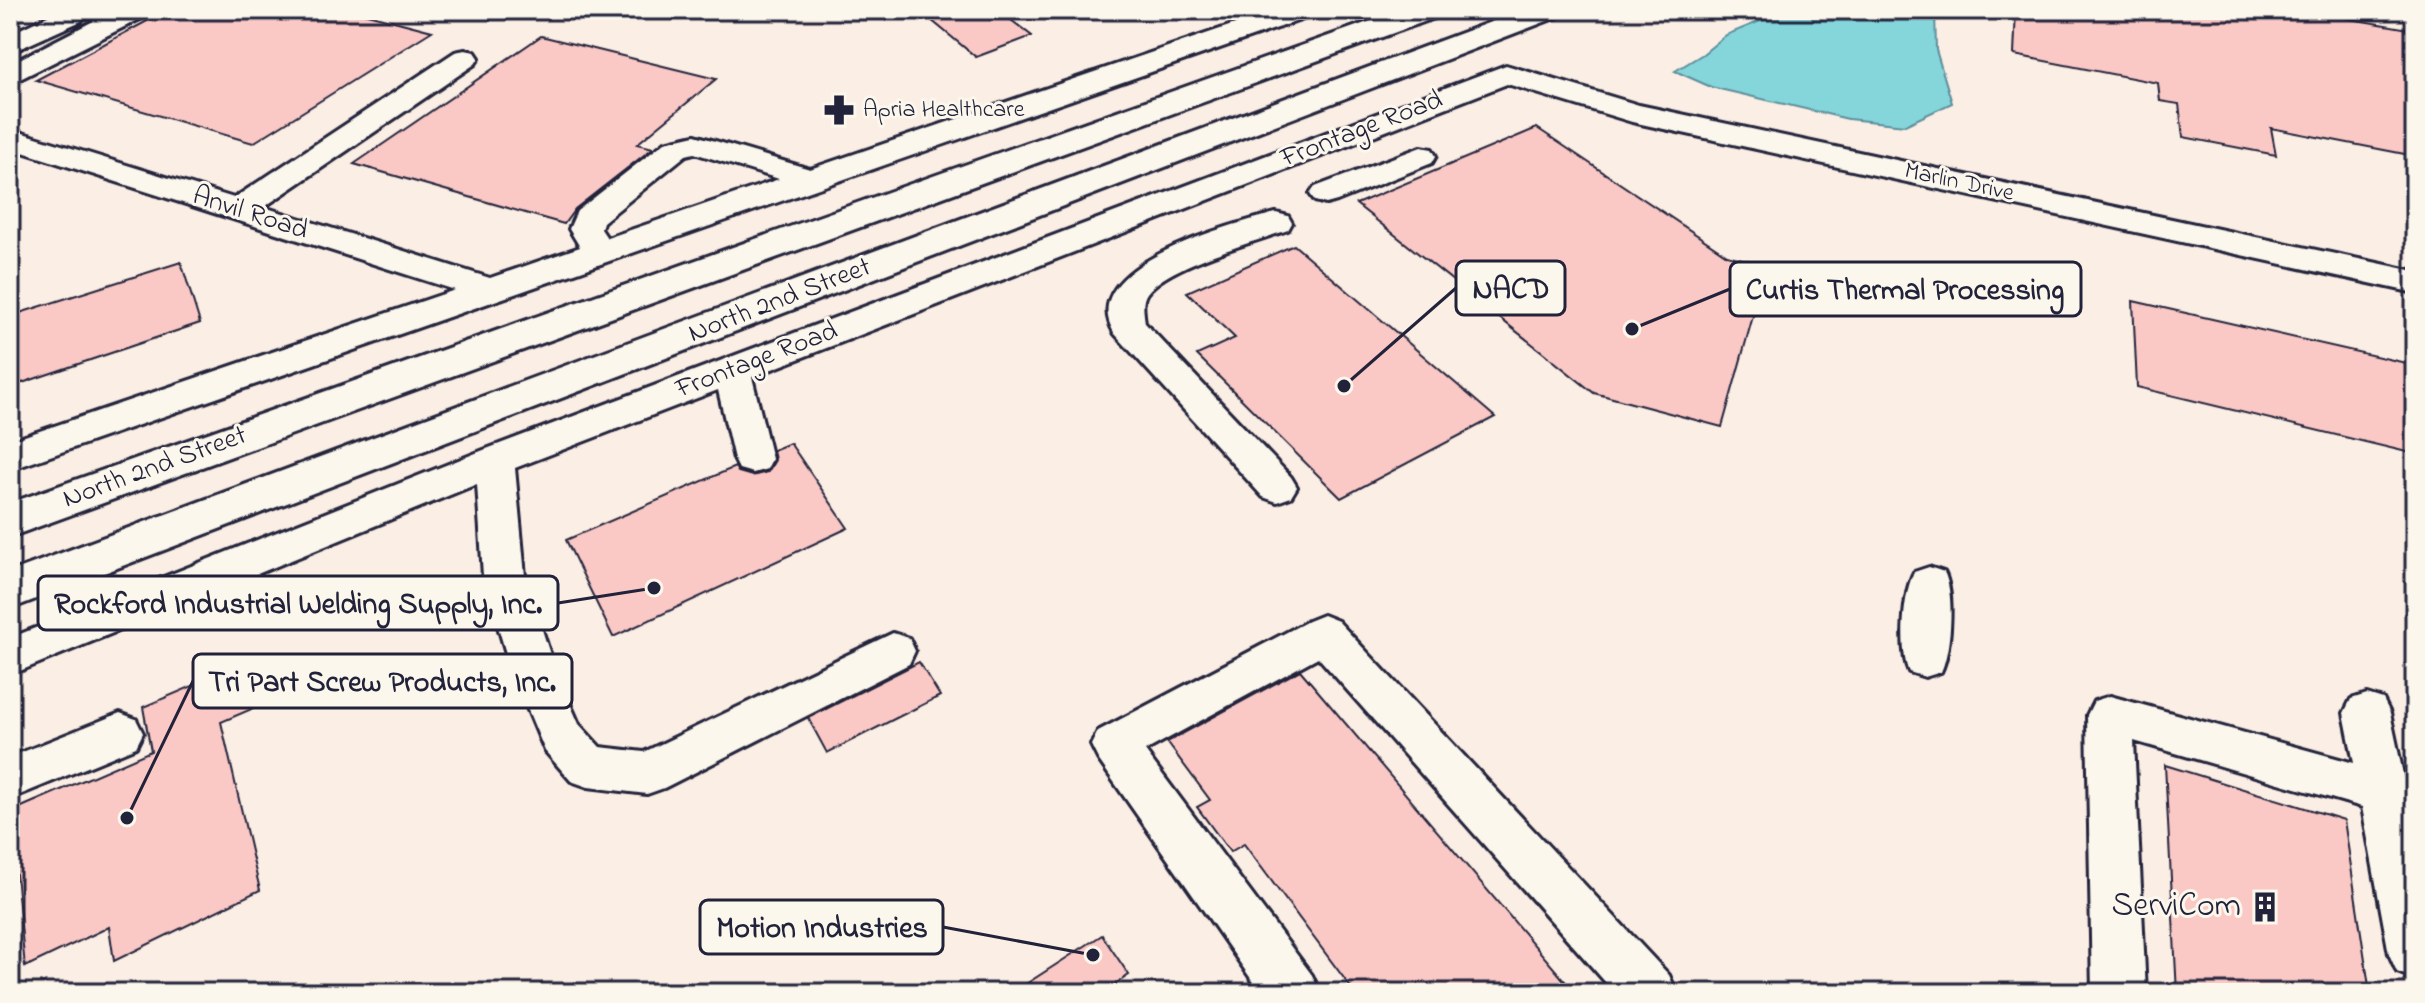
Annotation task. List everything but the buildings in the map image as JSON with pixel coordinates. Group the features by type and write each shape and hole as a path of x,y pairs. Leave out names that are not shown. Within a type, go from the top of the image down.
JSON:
{"main road":[{"name":"North 2nd Street","path":"10,520 1430,10"},
{"name":"North 2nd Street","path":"10,591 1550,10"}],"street":[{"path":"10,45 80,10"},
{"path":"10,75 136,10"},
{"path":"10,456 810,179 1209,26 1302,10"},
{"path":"238,210 465,58"},
{"name":"Marlin Drive","path":"1506,74 1632,113 2415,282"},
{"name":"Frontage Road","path":"10,657 495,461 1506,74"},
{"name":"Anvil Road","path":"10,138 489,289"},
{"path":"599,251 585,229 588,218 676,148 695,144 810,179"},
{"path":"1326,194 1421,156"},
{"path":"1276,223 1166,262 1129,293 1126,310 1127,326 1277,487"},
{"path":"732,371 753,459"},
{"path":"495,461 504,576 532,667 561,737 588,766 647,773 893,651"},
{"path":"1925,659 1929,584"},
{"path":"1293,993 1114,745 1323,633 1650,993"},
{"path":"2367,713 2415,954"},
{"path":"2119,993 2110,715 2383,792"},
{"path":"10,778 120,733"}],"water":[{"path":"1787,10 1935,10 1936,50 1952,103 1905,125 1848,119 1711,87 1675,71 1726,35"}],"place":[{"name":"Apria Healthcare","path":"839,110"},
{"name":"Curtis Thermal Processing","path":"1632,329"},
{"name":"NACD","path":"1344,386"},
{"name":"Rockford Industrial Welding Supply, Inc.","path":"654,588"},
{"name":"Tri Part Screw Products, Inc.","path":"127,818"},
{"name":"ServiCom","path":"2265,907"},
{"name":"Motion Industries","path":"1093,955"}]}
